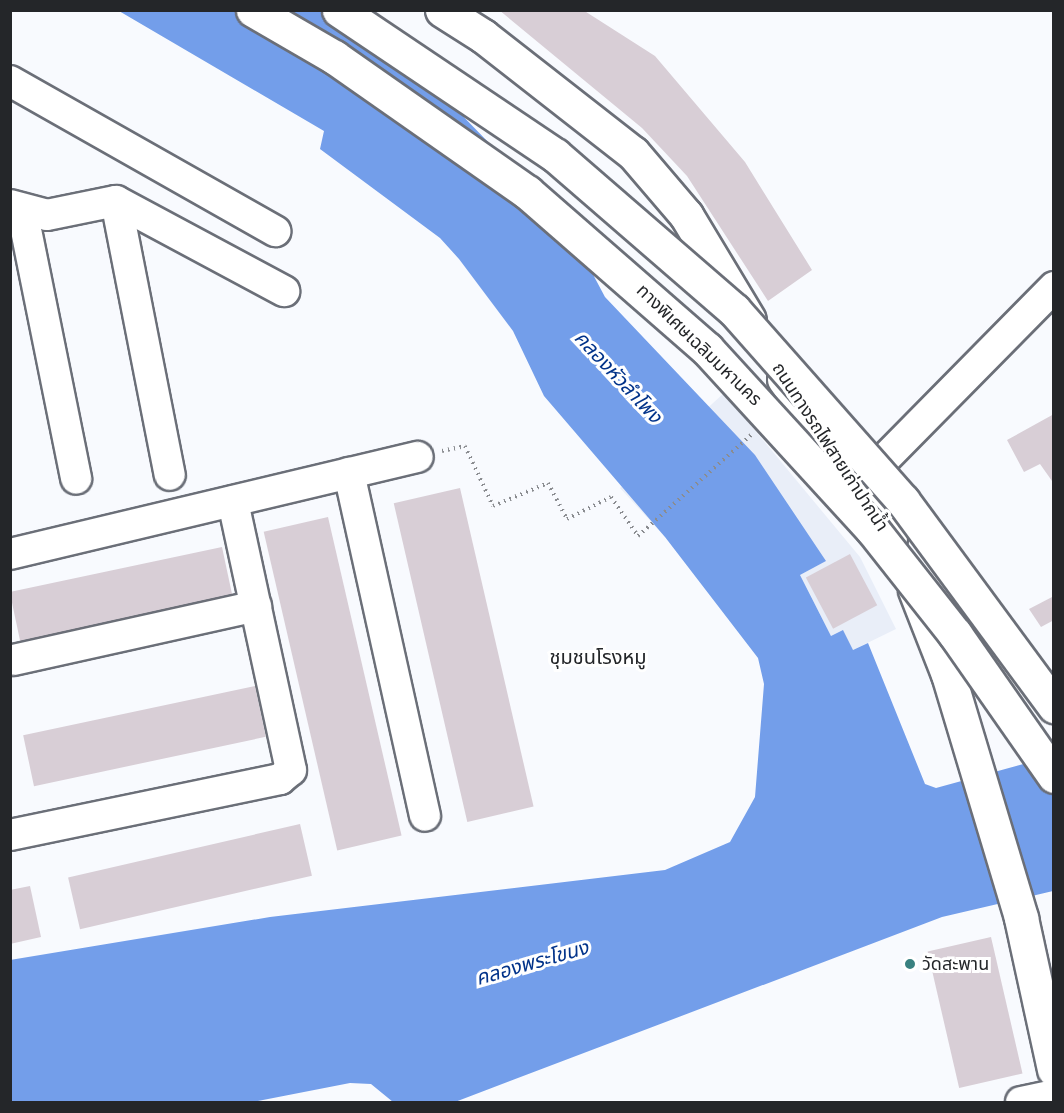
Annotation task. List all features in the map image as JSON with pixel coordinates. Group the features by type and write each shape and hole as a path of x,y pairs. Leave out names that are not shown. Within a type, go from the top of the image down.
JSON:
{"main road":[{"name":"ทางพิเศษเฉลิมมหานคร","path":"253,10 334,57 526,192 707,349 879,538 955,634 1053,776"},
{"path":"339,10 555,154 734,310 903,501 1053,706"},
{"name":"ถนนทางรถไฟสายเก่าปากน้ำ","path":"442,10 483,36 605,131 660,181 808,420 859,485 925,613 968,738 1021,918 1053,1069"}],"street":[{"path":"10,81 275,231"},
{"path":"116,201 170,475"},
{"path":"76,479 16,207 47,215 116,201 284,291"},
{"path":"859,485 1053,287"},
{"path":"10,554 418,457"},
{"path":"349,473 425,816"},
{"path":"10,835 280,779 291,770 233,501"},
{"path":"13,660 256,606"},
{"path":"1021,1102 1053,1095"}],"path":[{"path":"418,457 465,446 493,506 548,483 567,519 611,497 638,536 757,430"}],"shaded area":[{"path":"724,393 860,557 896,629 853,650 831,636 800,575 826,561 665,537 620,488"}],"water":[{"path":"119,11 352,11 378,29 564,220 605,297 755,455 826,561 800,575 831,636 843,630 853,650 868,643 925,784 936,788 1053,756 1053,891 942,917 455,1102 393,1102 371,1084 350,1083 253,1102 11,1102 10,960 270,917 665,870 730,842 755,797 764,684 758,658 665,537 544,396 513,331 459,259 440,238 320,149 324,131"}],"building":[{"path":"499,10 583,10 655,56 745,162 812,270 768,301 687,176 642,128"},
{"path":"1054,414 1054,480 1052,481 1040,464 1024,472 1007,440"},
{"path":"460,488 534,807 467,822 394,503"},
{"path":"328,517 402,836 337,850 264,532"},
{"path":"222,547 233,598 21,643 10,592"},
{"path":"850,554 877,605 833,629 806,577"},
{"path":"1054,596 1054,620 1041,627 1029,609"},
{"path":"255,686 266,737 34,786 23,735"},
{"path":"300,824 312,876 80,929 68,878"},
{"path":"30,886 41,937 10,944 10,890"},
{"path":"991,937 1022,1073 959,1088 928,952"}],"place":[{"name":"วัดสะพาน","path":"910,964"}],"district":[{"name":"ชุมชนโรงหมู","path":"598,657"}],"water label":[{"name":"คลองหัวลำโพง","path":"618,377"},
{"name":"คลองพระโขนง","path":"532,963"}]}
